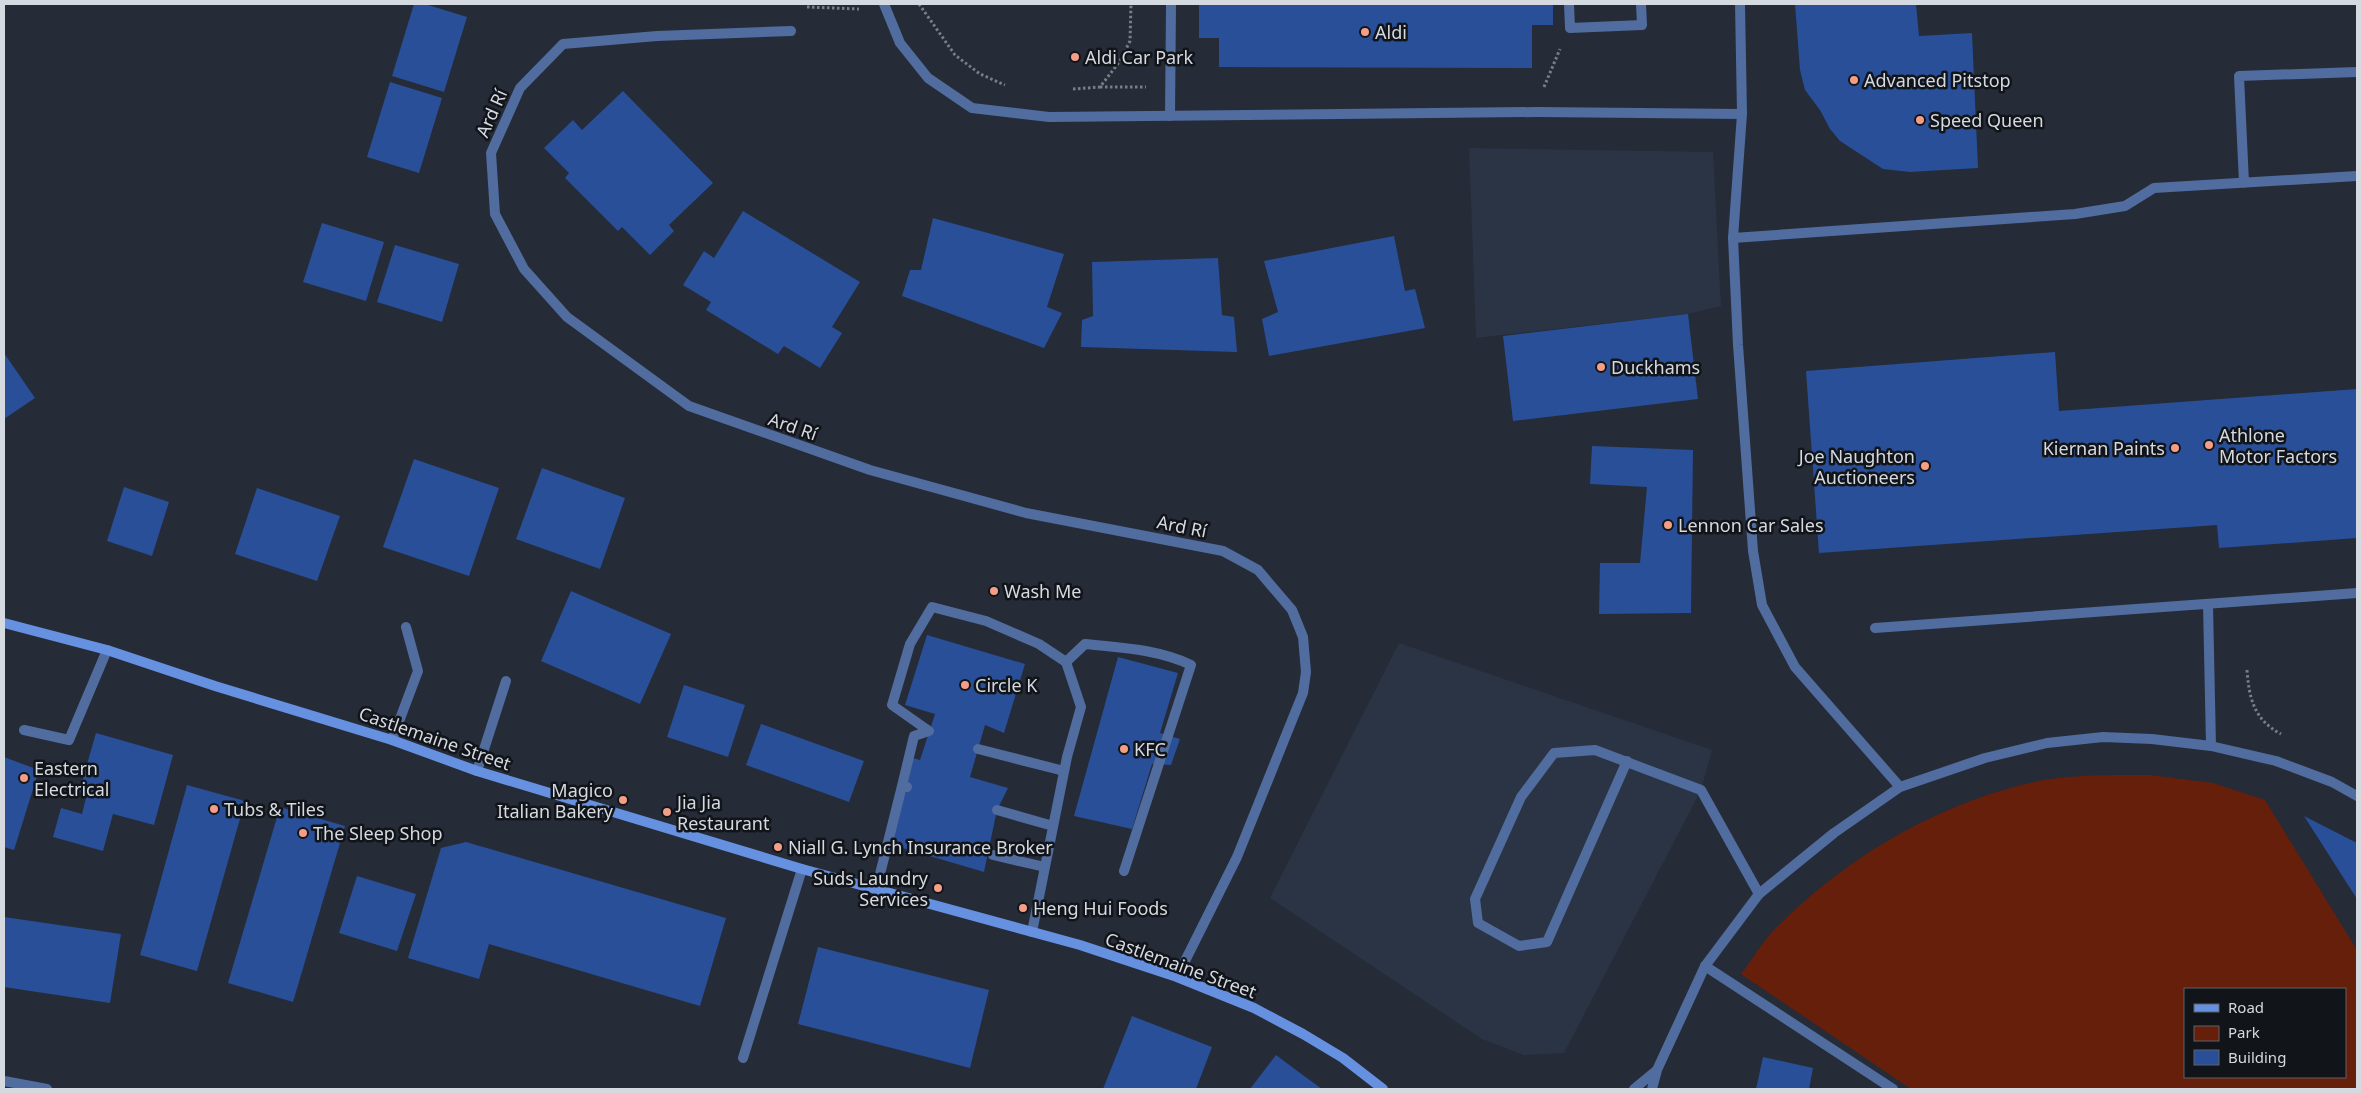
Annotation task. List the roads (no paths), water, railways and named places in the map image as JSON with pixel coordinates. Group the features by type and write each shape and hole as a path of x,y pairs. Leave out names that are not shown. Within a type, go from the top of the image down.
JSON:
{"main road":[{"name":"Castlemaine Street","path":"4,624 107,650 215,686 392,740 477,771 802,869 1032,932 1177,976 1254,1008 1303,1034 1343,1058 1383,1089"}],"street":[{"path":"884,4 900,43 928,78 972,108 1049,117 1538,112 1742,114"},
{"path":"1170,116 1171,4"},
{"path":"1569,4 1570,28 1642,25 1641,4"},
{"path":"1740,4 1742,114 1733,238 1752,551 1762,605 1796,667 1900,787"},
{"name":"Ard Rí","path":"791,31 690,34 563,44 520,88 491,154 495,214 524,269 567,316 689,406 870,470 1026,513 1223,551 1258,570 1292,610 1303,637 1306,672 1303,693 1236,857 1177,976"},
{"path":"2244,183 2239,76 2357,72"},
{"path":"1733,238 2075,214 2124,206 2154,188 2357,176"},
{"path":"1875,628 2357,593"},
{"path":"2208,604 2211,746"},
{"path":"876,890 904,786 914,736 929,732 892,705 910,644 932,607 986,620 1039,644 1066,662 1081,707 1064,771 1032,932"},
{"path":"392,740 418,671 406,627"},
{"path":"1066,662 1085,644 1144,650 1176,658 1191,665 1124,871"},
{"path":"24,730 69,740 107,650"},
{"path":"477,771 506,681"},
{"path":"1652,1089 1657,1070 1705,966 1759,894 1834,833 1900,787 1985,758 2047,743 2103,737 2152,739 2211,746 2276,761 2332,782 2357,796"},
{"path":"978,749 1064,771"},
{"path":"1627,761 1547,942 1519,946 1478,923 1475,899 1520,796 1554,753 1595,750 1627,761 1701,790 1759,894"},
{"path":"997,810 1053,826"},
{"path":"993,855 1045,867"},
{"path":"743,1058 802,869"},
{"path":"1705,966 1893,1089"},
{"path":"1634,1089 1657,1070"},
{"path":"4,1082 47,1089"}],"place":[{"name":"Aldi","path":"1365,32"},
{"name":"Aldi Car Park","path":"1075,57"},
{"name":"Advanced Pitstop","path":"1854,80"},
{"name":"Speed Queen","path":"1920,120"},
{"name":"Duckhams","path":"1601,367"},
{"name":"Athlone Motor Factors","path":"2209,445"},
{"name":"Kiernan Paints","path":"2175,448"},
{"name":"Joe Naughton Auctioneers","path":"1925,466"},
{"name":"Lennon Car Sales","path":"1668,525"},
{"name":"Wash Me","path":"994,591"},
{"name":"Circle K","path":"965,685"},
{"name":"KFC","path":"1124,749"},
{"name":"Eastern Electrical","path":"24,778"},
{"name":"Magico Italian Bakery","path":"623,800"},
{"name":"Tubs & Tiles","path":"214,809"},
{"name":"Jia Jia Restaurant","path":"667,812"},
{"name":"The Sleep Shop","path":"303,833"},
{"name":"Niall G. Lynch Insurance Broker","path":"778,847"},
{"name":"Suds Laundry Services","path":"938,888"},
{"name":"Heng Hui Foods","path":"1023,908"}]}
